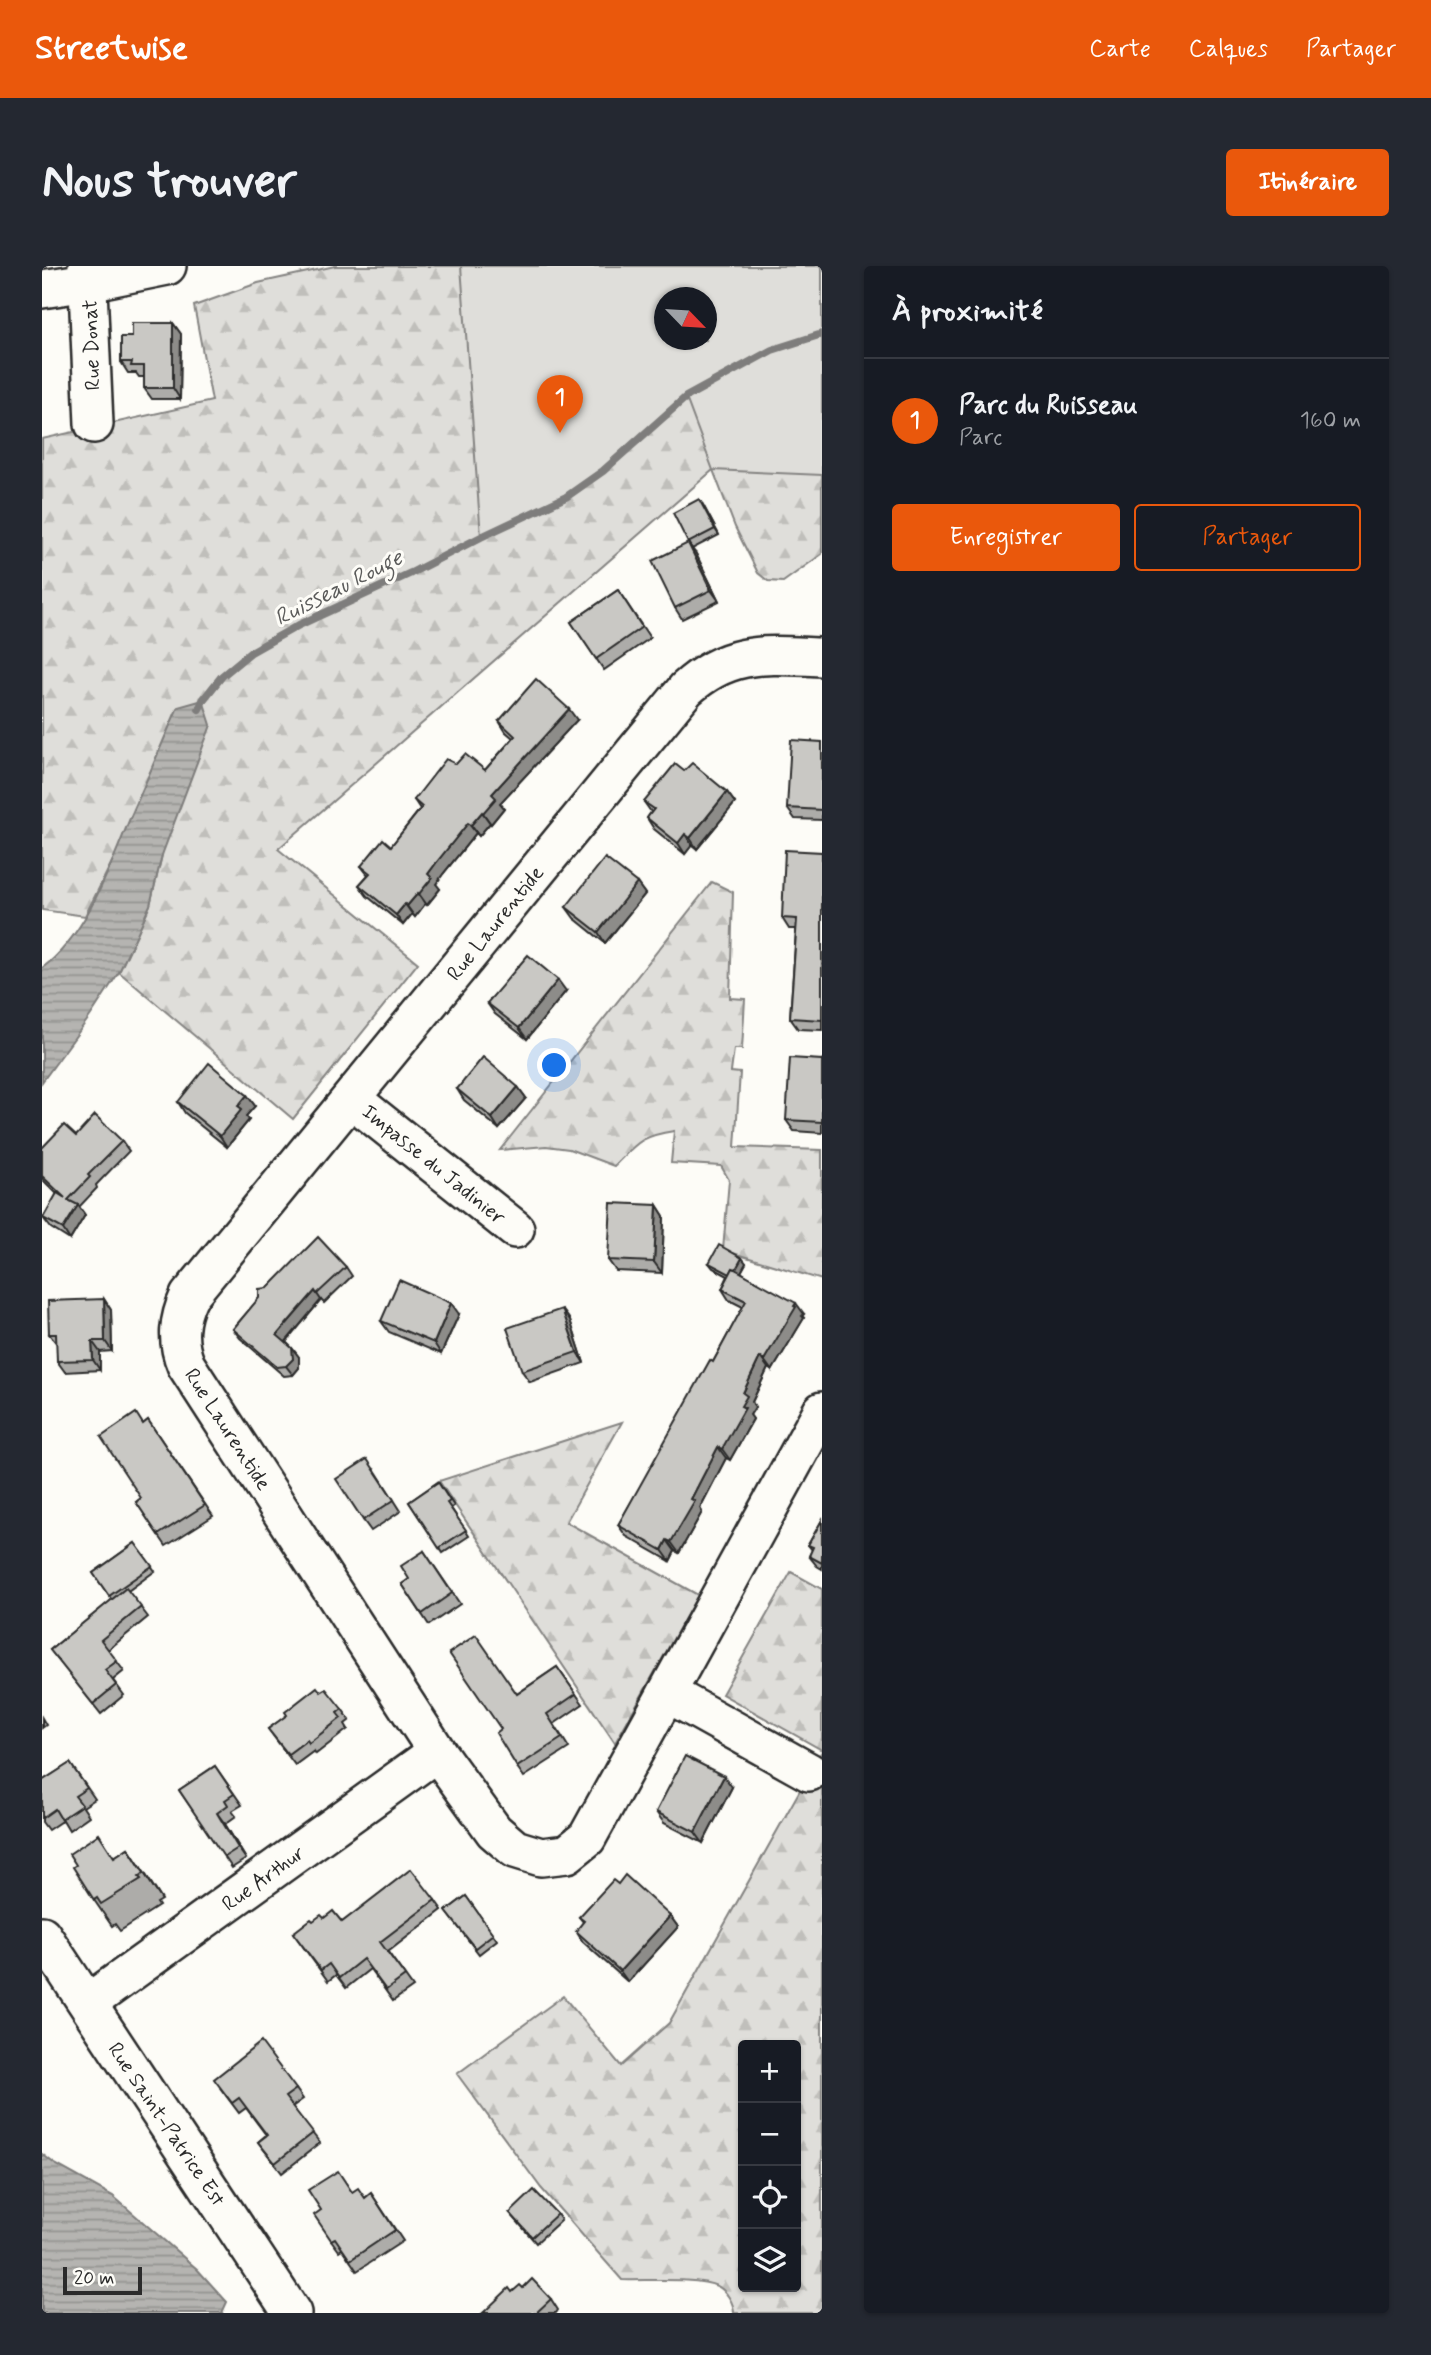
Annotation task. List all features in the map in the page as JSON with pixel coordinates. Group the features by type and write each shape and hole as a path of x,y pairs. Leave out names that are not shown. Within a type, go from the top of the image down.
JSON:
{"street":[{"path":"42,289 88,274 167,266"},
{"name":"Rue Donat","path":"88,274 94,424"},
{"name":"Rue Laurentide","path":"822,657 743,657 712,669 686,689 190,1296 180,1318 179,1342 186,1365 437,1752 504,1842 528,1855 555,1857 567,1854 587,1838 822,1411"},
{"name":"Impasse du Jadinier","path":"352,1099 515,1229"},
{"path":"667,1693 809,1772"},
{"name":"Rue Arthur","path":"88,2003 437,1752"},
{"name":"Rue Saint-Patrice Est","path":"42,1935 292,2313"}],"green space":[{"path":"335,266 822,266 822,554 783,582 768,581 758,573 735,527 713,470 278,849 418,963 293,1119 119,972 150,905 162,855 113,860 85,916 42,910 42,439 212,401 194,306 258,283"},
{"path":"461,266 822,266 822,475 713,470 686,398 603,471 566,497 481,537"},
{"path":"712,882 733,892 730,998 745,999 742,1049 734,1049 731,1072 740,1073 735,1147 822,1150 822,1280 723,1250 729,1180 721,1166 671,1163 674,1131 641,1141 614,1166 569,1149 546,1146 500,1150"},
{"path":"622,1422 566,1522 698,1595 615,1743 439,1481"},
{"path":"791,1572 822,1589 822,1750 722,1694"},
{"path":"822,1751 822,2313 734,2313 733,2305 726,2294 709,2283 685,2280 622,2280 541,2188 457,2074 563,1996 621,2066 669,2023"}],"shaded area":[{"path":"203,700 211,725 162,855 150,905 119,972 42,1082 42,968 72,937 96,898 178,707"},
{"path":"42,2154 113,2196 197,2269 227,2302 222,2313 42,2313"}],"building":[{"path":"132,323 173,323 173,388 144,388 144,366 131,366 132,362 121,362 121,337 132,337"},
{"path":"699,499 715,529 688,543 673,513"},
{"path":"688,543 711,590 675,608 652,561"},
{"path":"618,590 642,627 596,659 571,622"},
{"path":"536,679 569,709 492,794 496,798 471,825 468,823 428,874 432,878 396,915 359,885 370,873 361,866 383,839 391,846 422,807 414,800 446,759 456,764 465,754 485,770 515,736 499,721"},
{"path":"791,740 822,742 822,810 787,808"},
{"path":"692,763 727,792 690,838 685,834 678,843 647,818 654,809 644,802 675,764 684,771"},
{"path":"785,850 822,852 822,1020 790,1018 797,919 782,918"},
{"path":"605,858 637,883 598,932 566,907"},
{"path":"528,955 558,980 519,1028 487,1003"},
{"path":"483,1057 518,1087 492,1118 457,1089"},
{"path":"790,1058 822,1060 822,1122 786,1120"},
{"path":"209,1063 247,1095 238,1106 242,1109 220,1136 178,1102"},
{"path":"95,1115 122,1141 88,1175 90,1177 68,1200 78,1205 63,1229 43,1218 57,1193 65,1198 42,1176 42,1148 64,1125 76,1136"},
{"path":"611,1203 657,1205 654,1262 608,1260"},
{"path":"318,1237 346,1267 317,1294 315,1291 277,1335 292,1348 293,1359 286,1366 277,1367 233,1329 259,1298 259,1289 268,1288"},
{"path":"719,1245 742,1258 730,1274 709,1263"},
{"path":"733,1268 796,1303 796,1307 764,1360 760,1357 743,1393 747,1396 741,1406 745,1408 722,1449 718,1447 691,1499 695,1501 671,1542 667,1540 662,1550 618,1525 746,1301 722,1289"},
{"path":"399,1280 451,1303 434,1343 381,1321"},
{"path":"104,1299 105,1341 92,1341 93,1360 57,1361 56,1334 49,1334 48,1301"},
{"path":"562,1309 577,1352 522,1371 507,1328"},
{"path":"136,1413 143,1424 148,1420 205,1505 158,1535 136,1502 141,1498 101,1437"},
{"path":"367,1459 394,1500 363,1520 336,1479"},
{"path":"438,1482 450,1501 447,1503 466,1530 439,1548 409,1502"},
{"path":"822,1520 822,1563 809,1556 813,1547 808,1545"},
{"path":"135,1543 152,1566 109,1596 93,1573"},
{"path":"424,1551 452,1593 422,1614 402,1584 409,1579 401,1566"},
{"path":"126,1588 141,1607 101,1640 117,1661 105,1670 116,1685 93,1704 50,1650"},
{"path":"476,1635 517,1694 557,1667 576,1694 547,1714 562,1738 517,1767 496,1733 501,1729 449,1653"},
{"path":"317,1687 321,1692 326,1689 342,1709 337,1713 341,1718 309,1743 307,1740 288,1754 268,1729"},
{"path":"685,1756 724,1776 695,1832 656,1812"},
{"path":"70,1763 87,1788 75,1796 82,1805 61,1819 55,1809 42,1818 42,1781"},
{"path":"215,1766 234,1794 225,1800 228,1805 217,1813 238,1848 224,1857 179,1790"},
{"path":"99,1834 114,1857 128,1848 144,1873 139,1877 141,1879 101,1904 97,1898 94,1900 73,1867 76,1865 69,1854"},
{"path":"411,1869 435,1900 380,1942 405,1976 386,1990 363,1959 339,1978 329,1964 321,1970 293,1933 311,1919 313,1921 321,1915 324,1918 333,1911 342,1922"},
{"path":"625,1875 670,1916 620,1971 576,1931 584,1921 579,1917 613,1880 618,1884"},
{"path":"466,1896 493,1934 475,1948 446,1911"},
{"path":"261,2042 296,2089 285,2097 313,2133 275,2163 258,2142 267,2135 239,2098 232,2103 214,2079"},
{"path":"338,2171 352,2192 358,2188 365,2198 371,2193 395,2230 350,2260 335,2238 331,2240 314,2215 321,2210 308,2190"},
{"path":"534,2190 557,2214 532,2237 510,2213"},
{"path":"532,2279 551,2299 536,2313 483,2313 509,2288 512,2292 520,2285 523,2288"}],"waterway":[{"name":"Ruisseau Rouge","path":"199,709 222,676 251,652 299,625 566,497 603,471 686,397 772,350 822,334"}],"place":[{"name":"Parc du Ruisseau","path":"560,433"}]}
